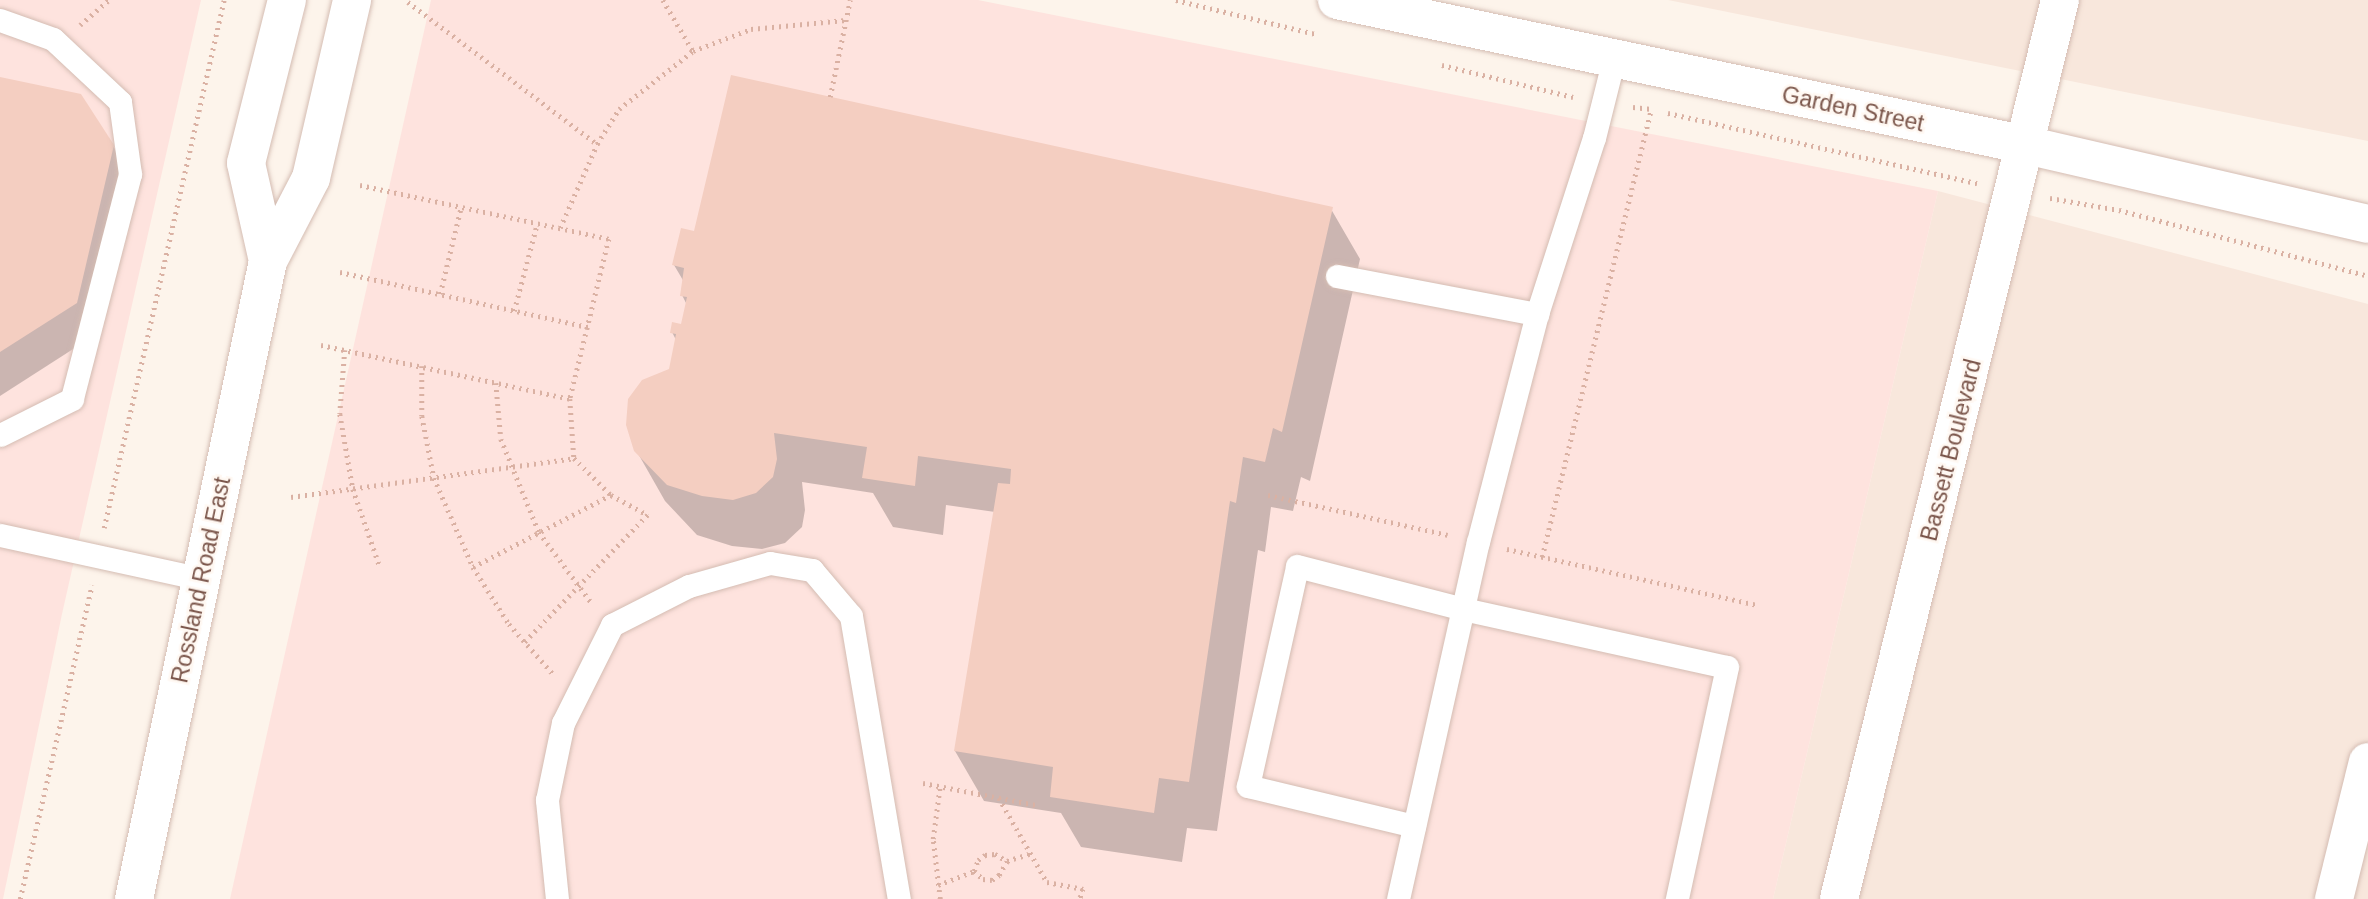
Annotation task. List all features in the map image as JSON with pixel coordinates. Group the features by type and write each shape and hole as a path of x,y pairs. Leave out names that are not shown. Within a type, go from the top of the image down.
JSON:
{"street":[{"name":"Rossland Road East","path":"268,261 246,163 287,0"},
{"name":"Rossland Road East","path":"134,899 268,261 311,178 352,0"},
{"name":"Garden Street","path":"1337,0 2026,145 2368,224"},
{"name":"Bassett Boulevard","path":"1839,899 2060,0"},
{"path":"2334,899 2368,762"}],"lane":[{"path":"0,20 53,39 120,102 130,174 72,399 0,435"},
{"path":"1398,899 1478,542 1538,314 1603,105 1614,58"},
{"path":"1337,276 1538,314"},
{"path":"0,535 201,579"},
{"path":"557,899 547,800 563,723 612,625 689,586 770,563 812,570 851,615 900,899"},
{"path":"1414,826 1248,786 1297,566 1463,610 1727,667 1677,899"}],"path":[{"path":"20,899 224,0"},
{"path":"663,0 693,51"},
{"path":"830,97 850,0"},
{"path":"1176,0 1323,36"},
{"path":"408,2 597,144"},
{"path":"560,228 597,144 619,109 693,51 751,29 846,20"},
{"path":"1430,62 1603,105 1651,109 2015,191 2119,210 2368,276"},
{"path":"1542,557 1661,69"},
{"path":"360,185 609,239 570,399 575,458 611,495 648,515 524,642"},
{"path":"440,294 461,207"},
{"path":"514,311 537,224"},
{"path":"340,272 589,327"},
{"path":"321,345 570,399"},
{"path":"345,350 340,414 352,489 380,567"},
{"path":"422,366 422,416 434,478 472,567 509,624 575,700"},
{"path":"496,383 501,439 539,532 612,625"},
{"path":"291,497 575,458"},
{"path":"472,567 611,495"},
{"path":"1268,495 1757,605"},
{"path":"923,783 1037,805"},
{"path":"940,786 933,839 940,899"},
{"path":"999,797 1047,882 1083,889 1080,899"},
{"path":"974,871 984,879 992,880 999,876 1007,862 1031,853"},
{"path":"937,885 974,871 978,860 985,855 995,854 1007,862"}],"shaded area":[{"path":"0,0 201,0 62,614 3,899 0,899"},
{"path":"431,0 978,0 1938,191 1773,899 230,899"},
{"path":"1668,0 2368,0 2368,141"},
{"path":"1938,191 2368,304 2368,899 1773,899"}],"building":[{"path":"731,75 1333,207 1282,432 1273,428 1265,462 1243,457 1236,503 1230,501 1189,782 1159,778 1154,813 1050,797 1053,767 954,751 998,483 1010,484 1011,469 918,456 915,486 862,478 867,447 774,433 777,459 773,477 756,493 733,500 702,496 667,485 634,451 626,425 628,399 642,380 669,369 676,334 670,333 672,322 681,324 687,297 680,296 684,268 672,265 681,228 694,231"},
{"path":"0,77 81,94 114,145 77,303 0,352"}]}
